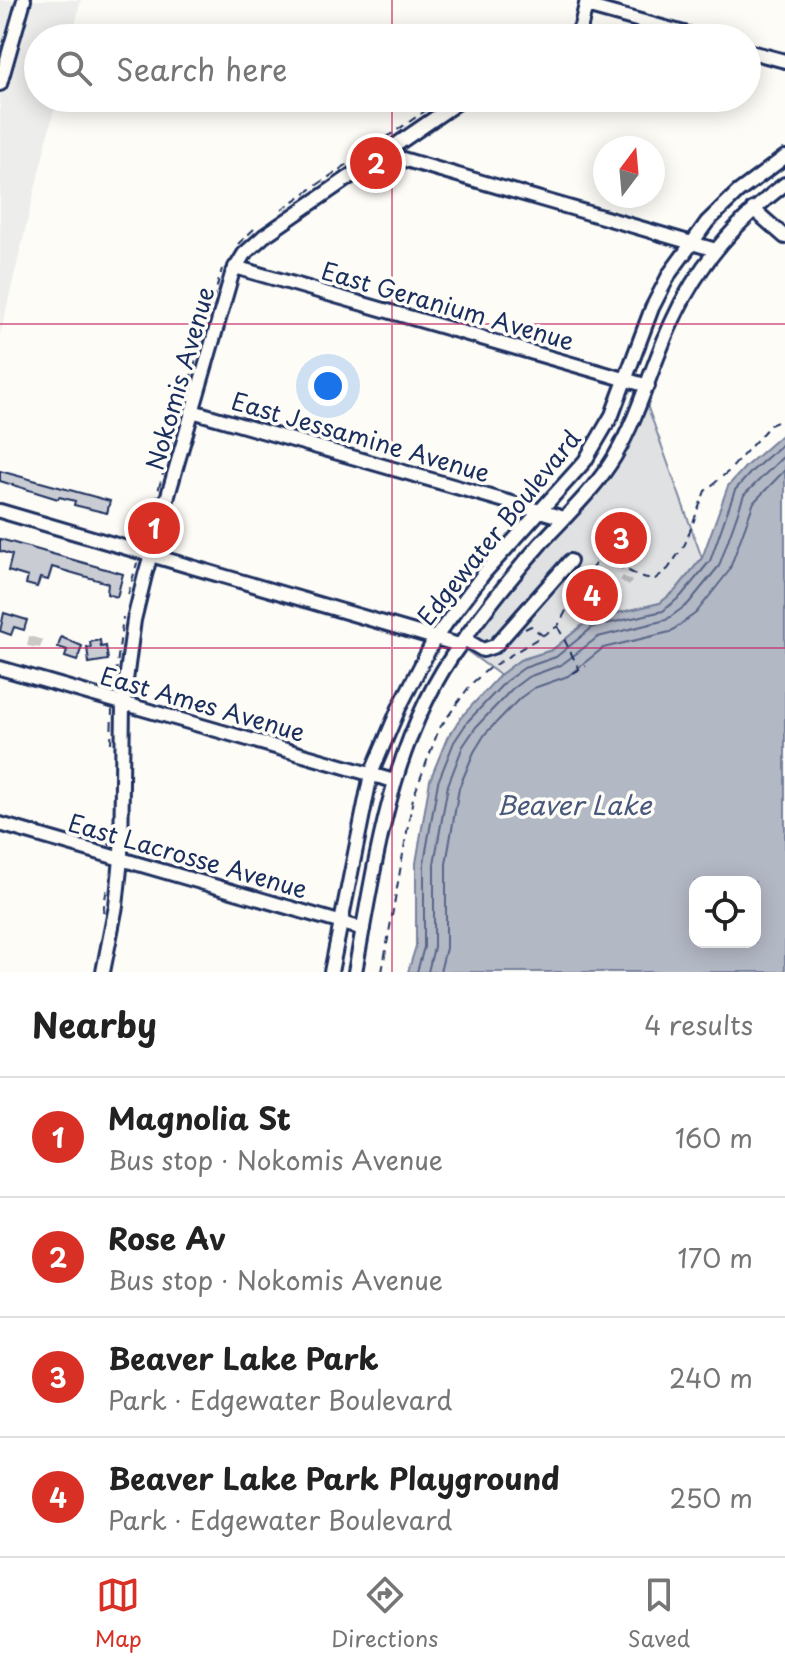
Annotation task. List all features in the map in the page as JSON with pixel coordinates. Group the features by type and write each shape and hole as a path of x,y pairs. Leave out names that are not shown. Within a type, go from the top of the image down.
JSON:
{"street":[{"path":"0,84 24,0"},
{"path":"580,24 587,3 656,24"},
{"path":"761,55 785,61"},
{"name":"Nokomis Avenue","path":"103,972 116,906 121,859 123,703 134,620 147,549 192,411 230,265 255,242 443,112"},
{"path":"382,153 716,250"},
{"name":"Edgewater Boulevard","path":"331,972 371,774 399,708 435,638 485,572 585,461 612,415 652,308 670,273 707,222 738,192 785,157"},
{"name":"Edgewater Boulevard","path":"355,972 376,851 394,781 428,698 461,642 510,577 603,475 627,435 671,323 703,264 753,209 785,184"},
{"path":"753,209 785,237"},
{"name":"East Geranium Avenue","path":"230,265 648,386"},
{"name":"East Jessamine Avenue","path":"192,411 564,518"},
{"path":"0,511 147,549 483,650 495,646 570,561"},
{"name":"East Ames Avenue","path":"0,668 394,781"},
{"name":"East Lacrosse Avenue","path":"0,824 363,929"}],"path":[{"path":"284,208 424,112"},
{"path":"237,246 258,226"},
{"path":"147,549 142,540 219,274 230,265"},
{"path":"382,972 413,798 439,729 454,706 479,676 558,626 583,579 596,563 611,562 643,579 655,579 668,569 685,544 705,491 729,471 770,425 785,419"},
{"path":"508,630 515,634 531,626 542,636"},
{"path":"558,626 579,669"},
{"path":"573,673 586,666"},
{"path":"103,916 106,888"}],"shaded area":[{"path":"0,0 81,0 75,24 24,24 24,112 54,112 0,335"},
{"path":"647,405 702,558 676,590 660,603 589,620 552,650 520,660 500,675 459,645 580,498"}],"water":[{"name":"Beaver Lake","path":"785,432 785,972 408,972 416,946 416,863 430,780 447,738 462,716 500,675 520,660 552,650 589,620 660,603 676,590 702,558 728,486"}],"building":[{"path":"0,471 110,501 107,513 0,481"},
{"path":"0,539 123,574 117,597 107,594 108,583 52,567 48,580 40,578 37,587 26,584 28,577 8,571 12,555 0,551"},
{"path":"4,613 27,620 24,630 14,627 11,635 0,631"},
{"path":"61,637 82,646 77,661 65,657 67,650 58,647"},
{"path":"100,640 101,647 106,646 108,660 89,663 87,647 91,648 90,642"}],"place":[{"name":"Rose Av","path":"376,163"},
{"name":"Magnolia St","path":"154,528"},
{"name":"Beaver Lake Park","path":"621,538"},
{"name":"Beaver Lake Park Playground","path":"592,595"}]}
